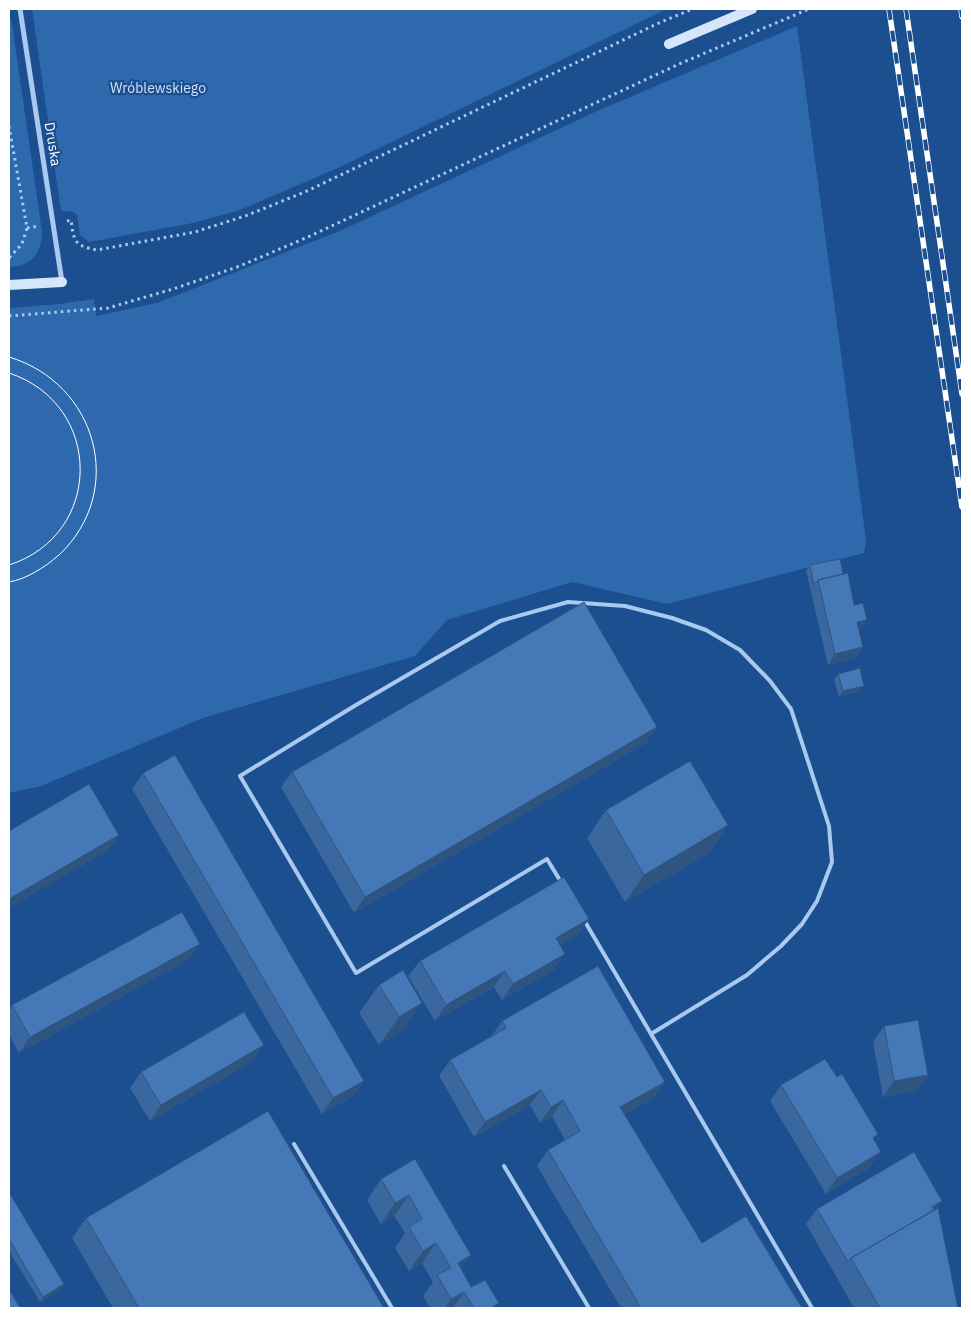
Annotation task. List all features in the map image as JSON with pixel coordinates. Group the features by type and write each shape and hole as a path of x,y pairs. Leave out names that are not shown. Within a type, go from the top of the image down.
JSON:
{"street":[{"name":"Druska","path":"20,9 62,282"},
{"path":"669,44 752,9"},
{"path":"9,285 62,282"}],"lane":[{"path":"562,884 547,859 356,973 240,776 356,705 500,622 568,602 625,606 672,618 706,630 740,650 770,681 791,709 829,826 832,862 817,901 802,924 781,946 747,974 651,1034"},
{"path":"582,917 812,1308"},
{"path":"294,1144 392,1308"},
{"path":"504,1166 589,1308"}],"path":[{"path":"27,228 71,220 74,240 83,248 97,250 194,232 248,215 307,191 661,22 693,9"},
{"path":"9,316 108,308 173,289 240,266 308,237 678,64 810,9"},
{"path":"9,126 27,228 22,244 9,258"}],"green space":[{"name":"Wróblewskiego","path":"32,9 667,9 340,167 240,210 193,223 89,242 80,235 77,216 74,212 61,211"},
{"path":"9,15 12,24 42,232 40,247 34,257 24,264 9,267"},
{"path":"797,26 866,540 864,553 667,604 572,582 447,620 415,656 203,718 41,786 9,793 9,308 94,299 96,316 157,303 342,230 595,112"}],"building":[{"path":"840,559 843,574 818,580 814,585 810,565"},
{"path":"848,573 854,605 863,603 867,620 857,622 863,647 835,654 818,580"},
{"path":"584,602 657,727 365,897 292,772"},
{"path":"860,668 864,686 843,691 838,674"},
{"path":"175,755 364,1081 333,1098 143,773"},
{"path":"690,761 728,825 644,875 606,810"},
{"path":"89,784 119,835 9,899 9,831"},
{"path":"564,877 589,919 556,938 565,954 513,984 505,971 446,1005 420,961"},
{"path":"182,912 200,944 30,1037 12,1005"},
{"path":"598,966 665,1082 620,1107 702,1243 746,1216 802,1308 641,1308 548,1150 580,1131 563,1100 551,1107 541,1090 485,1122 450,1060 506,1028 502,1021"},
{"path":"403,970 422,1003 399,1017 379,985"},
{"path":"244,1012 264,1045 161,1105 141,1072"},
{"path":"918,1020 928,1075 894,1081 884,1026"},
{"path":"825,1059 837,1077 842,1074 878,1134 873,1138 881,1152 837,1178 781,1085"},
{"path":"268,1111 384,1308 139,1308 86,1218"},
{"path":"914,1152 942,1201 932,1207 934,1210 851,1258 848,1262 817,1209"},
{"path":"415,1159 471,1255 458,1263 471,1287 485,1280 499,1303 490,1308 474,1308 464,1292 451,1299 437,1275 451,1268 436,1243 423,1251 409,1227 422,1219 409,1195 395,1203 381,1179"},
{"path":"9,1192 64,1284 43,1297 9,1239"},
{"path":"938,1208 958,1308 880,1308 851,1258"},
{"path":"9,1289 20,1308 9,1308"}],"tram line":[{"path":"9,357 39,370 64,390 81,414 92,442 96,471 92,501 80,529 59,555 48,564 36,572 9,582"},
{"path":"9,373 40,389 62,412 76,439 80,469 76,499 62,527 40,549 9,565"}],"railway":[{"path":"889,9 962,507"},
{"path":"906,9 962,394"},
{"path":"961,9 962,17"}]}
